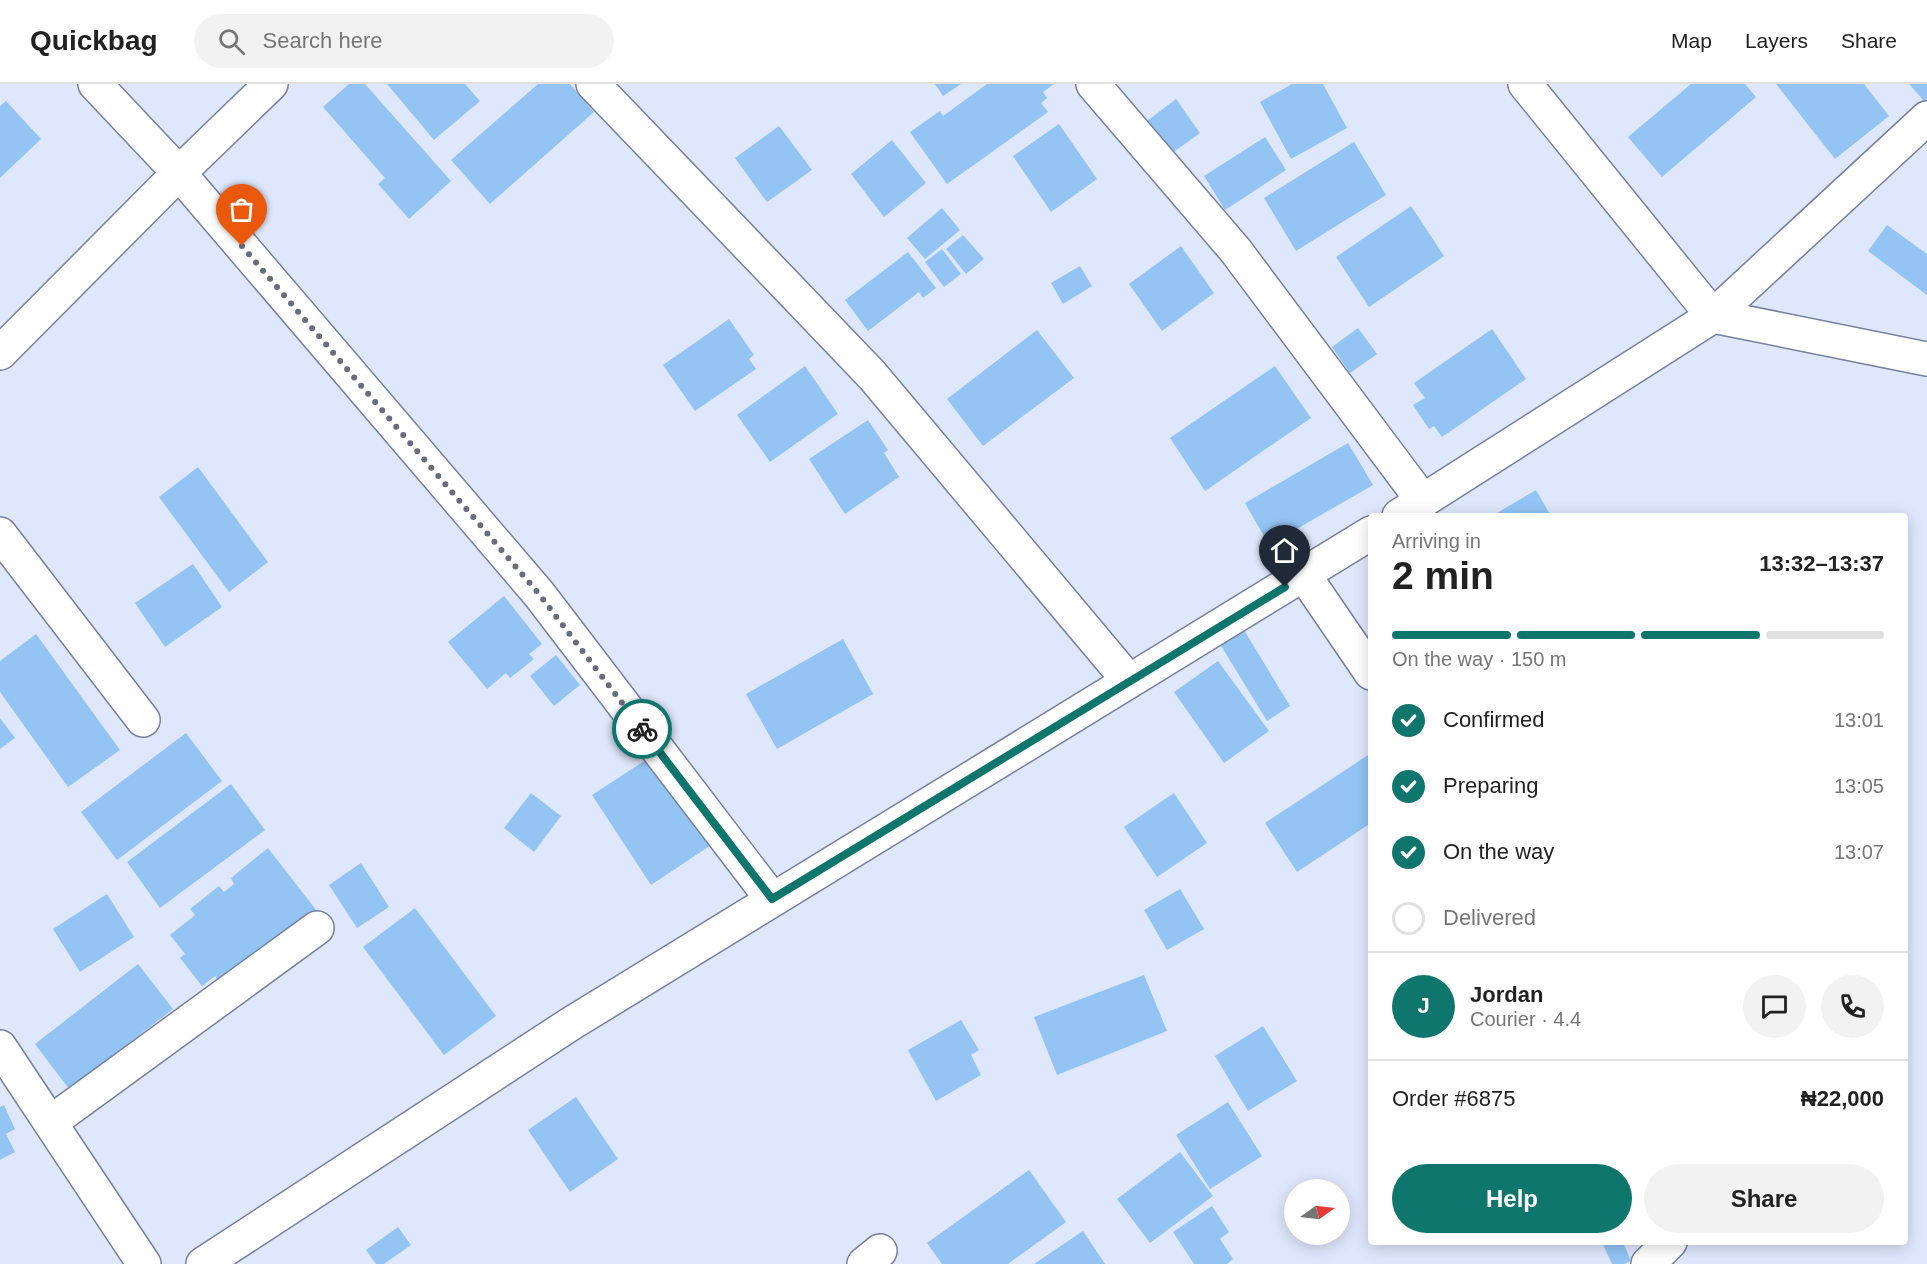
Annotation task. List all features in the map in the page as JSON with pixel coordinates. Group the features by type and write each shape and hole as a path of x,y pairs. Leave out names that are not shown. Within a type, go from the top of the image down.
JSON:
{"street":[{"path":"95,84 179,174 539,594 772,899"},
{"path":"0,353 271,84"},
{"path":"593,84 872,375 1129,681"},
{"path":"1093,84 1236,251 1411,508 1713,316 1927,118"},
{"path":"1525,84 1713,316 1927,359"},
{"path":"0,534 142,720"},
{"path":"203,1264 572,1023 1368,535"},
{"path":"1304,575 1368,669"},
{"path":"51,1122 317,928"},
{"path":"0,1047 144,1264"},
{"path":"1648,1264 1667,1245"}],"building":[{"path":"349,84 365,84 451,181 409,219 378,184 385,178 323,107"},
{"path":"387,84 465,84 480,101 434,140"},
{"path":"538,84 570,84 594,112 490,204 451,160"},
{"path":"935,84 961,84 943,96"},
{"path":"987,84 1054,84 1043,92 1047,98 1041,103 1048,112 947,184 910,132 940,111 943,116"},
{"path":"1292,84 1323,84 1347,128 1291,159 1260,102"},
{"path":"1691,84 1745,84 1756,97 1662,177 1628,137"},
{"path":"1776,84 1864,84 1889,116 1835,159"},
{"path":"1909,84 1927,84 1927,99 1924,101"},
{"path":"1176,99 1200,133 1171,154 1147,121"},
{"path":"6,101 41,139 0,178 0,106"},
{"path":"1059,124 1097,179 1051,212 1013,156"},
{"path":"779,126 812,170 767,202 735,158"},
{"path":"1265,137 1286,170 1225,210 1204,176"},
{"path":"892,140 926,183 884,217 851,174"},
{"path":"1354,142 1386,195 1296,251 1264,198"},
{"path":"1411,206 1444,256 1369,307 1336,257"},
{"path":"942,208 960,230 925,259 907,238"},
{"path":"1887,225 1927,254 1927,295 1868,251"},
{"path":"963,235 984,259 966,274 946,249"},
{"path":"1181,246 1214,293 1162,331 1129,284"},
{"path":"942,249 961,274 944,287 925,262"},
{"path":"908,252 936,288 923,298 919,292 868,331 845,300"},
{"path":"1080,266 1092,286 1063,304 1051,283"},
{"path":"729,319 754,355 749,359 756,369 695,411 663,365"},
{"path":"1358,328 1377,354 1350,373 1332,347"},
{"path":"1492,329 1526,379 1442,437 1434,426 1429,429 1413,405 1425,398 1414,383"},
{"path":"1037,330 1074,378 983,446 947,399"},
{"path":"805,366 838,414 770,462 737,415"},
{"path":"1275,366 1311,418 1205,491 1170,438"},
{"path":"868,420 888,450 884,453 899,477 845,514 809,459"},
{"path":"1348,443 1373,485 1269,545 1245,503"},
{"path":"198,467 268,562 229,592 159,497"},
{"path":"1536,490 1549,513 1497,513"},
{"path":"193,564 222,607 165,647 135,603"},
{"path":"504,596 542,644 529,654 534,659 510,678 506,673 487,689 448,642"},
{"path":"1244,630 1290,706 1267,721 1220,644"},
{"path":"36,634 120,750 68,787 0,692 0,661"},
{"path":"843,639 873,694 777,749 746,694"},
{"path":"556,655 580,685 554,706 530,676"},
{"path":"1218,661 1269,731 1224,763 1174,692"},
{"path":"0,718 15,738 0,749"},
{"path":"186,733 222,781 117,860 81,812"},
{"path":"655,754 714,843 651,885 592,795"},
{"path":"1368,755 1368,825 1297,872 1265,823"},
{"path":"231,784 265,830 160,908 127,862"},
{"path":"531,793 561,816 534,852 504,828"},
{"path":"1174,793 1207,843 1157,877 1124,827"},
{"path":"268,848 320,915 221,984 215,976 202,986 180,958 185,954 170,935 195,915 190,909 219,886 224,892 234,884 231,878"},
{"path":"361,863 389,907 357,928 329,885"},
{"path":"1180,889 1204,929 1167,950 1144,910"},
{"path":"107,894 134,937 80,972 53,929"},
{"path":"415,908 496,1016 444,1055 363,947"},
{"path":"138,964 173,1009 69,1089 35,1044"},
{"path":"1144,975 1167,1031 1057,1075 1034,1017"},
{"path":"961,1020 979,1050 971,1055 981,1075 936,1101 908,1050"},
{"path":"1263,1026 1297,1081 1248,1111 1215,1056"},
{"path":"576,1097 618,1159 570,1192 528,1130"},
{"path":"1228,1102 1262,1156 1210,1189 1176,1135"},
{"path":"4,1105 15,1129 6,1134 15,1152 0,1160 0,1107"},
{"path":"1180,1152 1213,1196 1150,1243 1117,1199"},
{"path":"1029,1170 1066,1222 1008,1264 942,1264 927,1243"},
{"path":"1212,1206 1229,1232 1220,1239 1233,1259 1227,1264 1194,1264 1173,1232"},
{"path":"398,1227 411,1245 384,1264 376,1264 366,1250"},
{"path":"1083,1231 1105,1264 1034,1264"},
{"path":"1603,1245 1624,1245 1631,1261 1624,1264 1612,1264"}],"way so far":[{"path":"242,246 539,594 642,729"}],"route":[{"path":"642,729 772,899 1285,587"}]}
